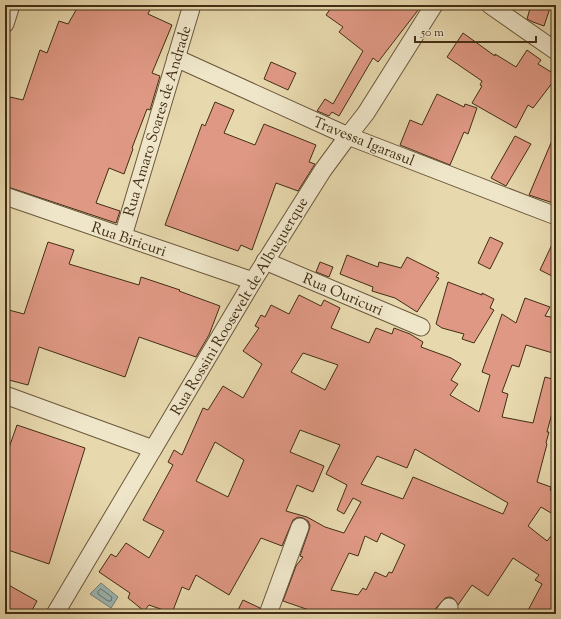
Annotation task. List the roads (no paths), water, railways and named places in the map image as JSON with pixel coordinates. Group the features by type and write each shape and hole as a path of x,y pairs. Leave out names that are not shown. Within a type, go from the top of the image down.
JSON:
{"street":[{"path":"5,24 11,5"},
{"name":"Rua Amaro Soares de Andrade","path":"123,236 192,5"},
{"name":"Rua Rossini Roosevelt de Albuquerque","path":"54,614 252,281 323,170 366,113 434,5"},
{"path":"490,5 556,51"},
{"name":"Travessa Igarasul","path":"176,58 348,136 556,216"},
{"name":"Rua Biricuri","path":"5,196 252,281"},
{"name":"Rua Ouricuri","path":"265,261 421,327"},
{"path":"5,395 153,449"},
{"path":"268,614 300,527"}],"water":[{"path":"101,583 118,597 111,608 90,594"}]}
